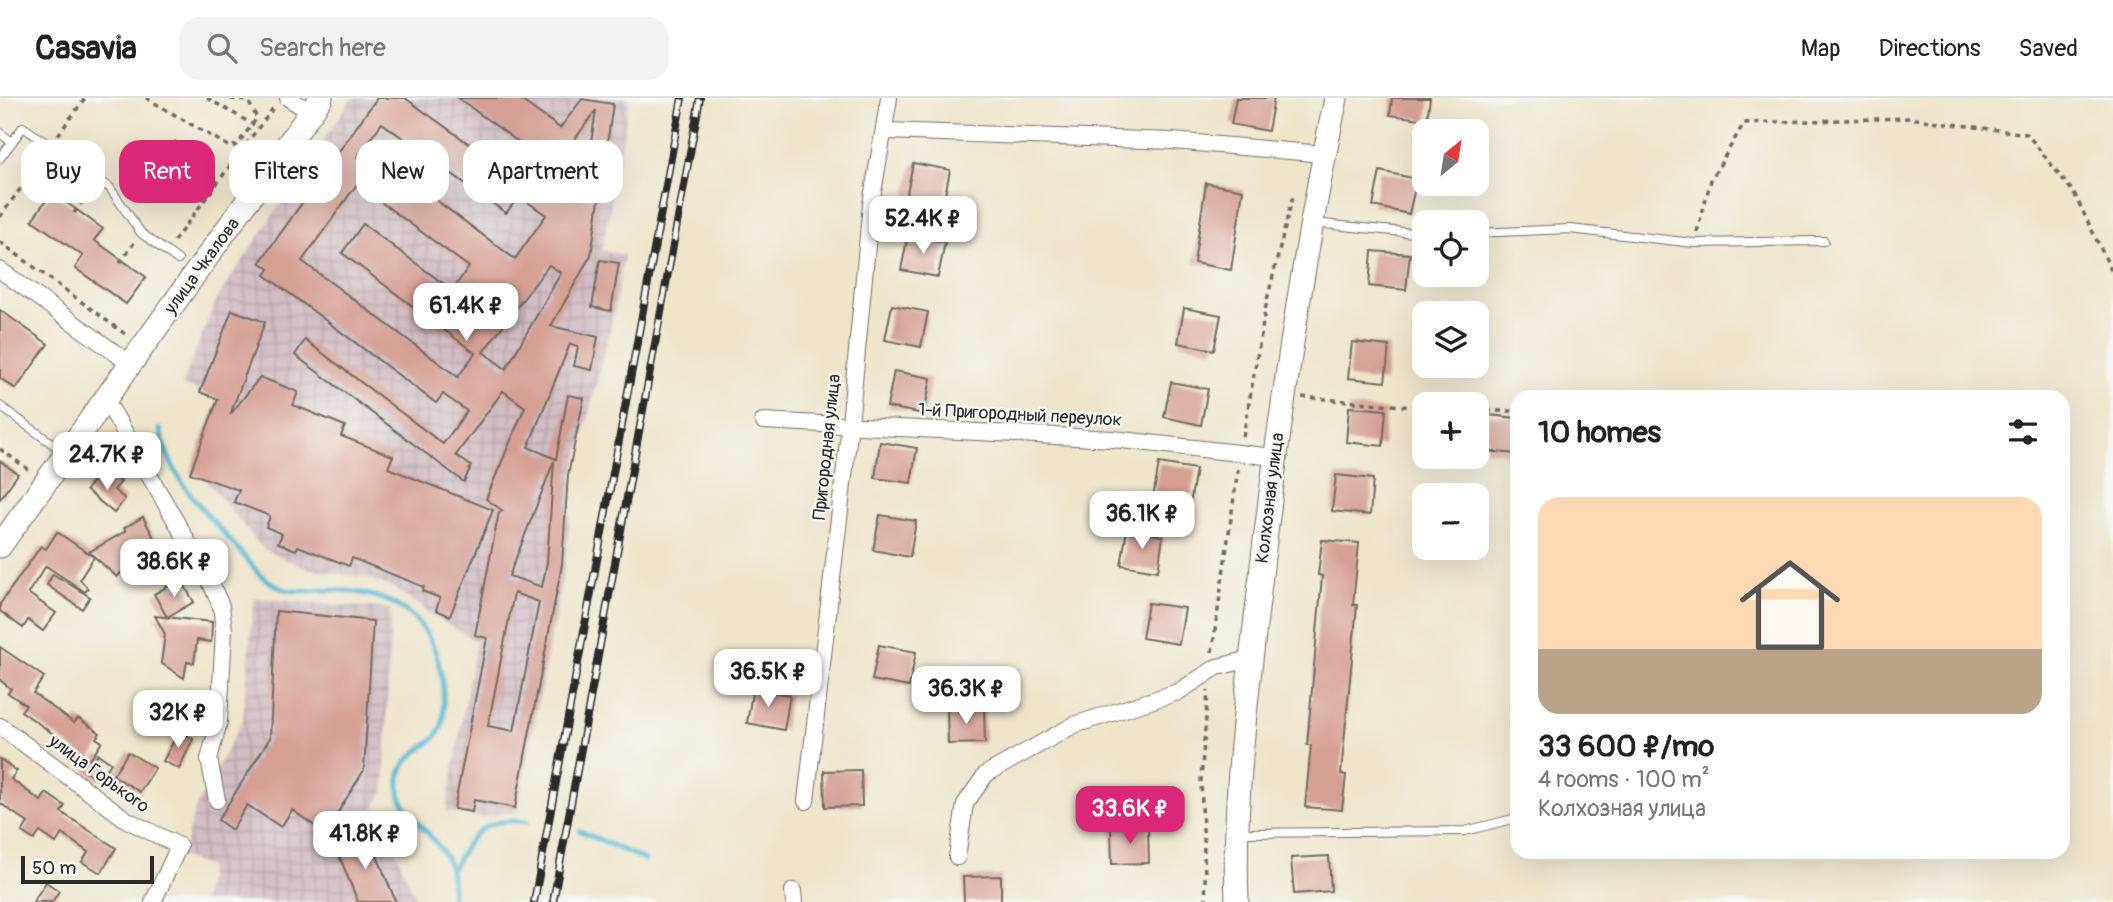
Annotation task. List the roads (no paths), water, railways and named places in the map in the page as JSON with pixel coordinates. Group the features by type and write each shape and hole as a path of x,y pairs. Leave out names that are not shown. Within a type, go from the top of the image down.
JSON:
{"main road":[{"name":"Колхозная улица","path":"1237,902 1237,833 1251,659 1274,457 1312,213 1336,98"},
{"name":"улица Чкалова","path":"0,546 316,105"}],"street":[{"path":"288,98 316,105"},
{"name":"Пригородная улица","path":"806,801 850,425 871,204 886,131 889,98"},
{"path":"886,131 1173,141 1324,154"},
{"path":"0,270 132,365"},
{"path":"106,400 221,606 224,630 219,722 209,759 218,800"},
{"name":"1-й Пригородный переулок","path":"763,421 1113,439 1274,457"},
{"path":"957,857 965,804 986,774 1051,736 1097,716 1178,692 1231,661 1251,659"},
{"name":"улица Горького","path":"0,726 127,820 179,846 153,902"}],"lane":[{"path":"0,158 23,127 110,188 141,233 178,260"},
{"path":"0,133 12,142"},
{"path":"1312,213 1412,232"},
{"path":"1489,232 1570,229 1694,243 1824,241"},
{"path":"0,406 66,454"},
{"path":"1237,833 1465,831 1510,820"}],"waterway":[{"path":"160,429 166,450 186,488 258,573 268,581 293,591 332,590 361,593 385,600 405,611 420,625 432,644 443,691 441,729 406,762 399,781 401,797 407,810 439,846 447,861 452,879 451,902"},
{"path":"453,868 473,836 481,830 500,822 527,822"},
{"path":"580,831 645,860"}],"railway":[{"path":"534,902 682,98"},
{"path":"553,902 700,98"}]}
